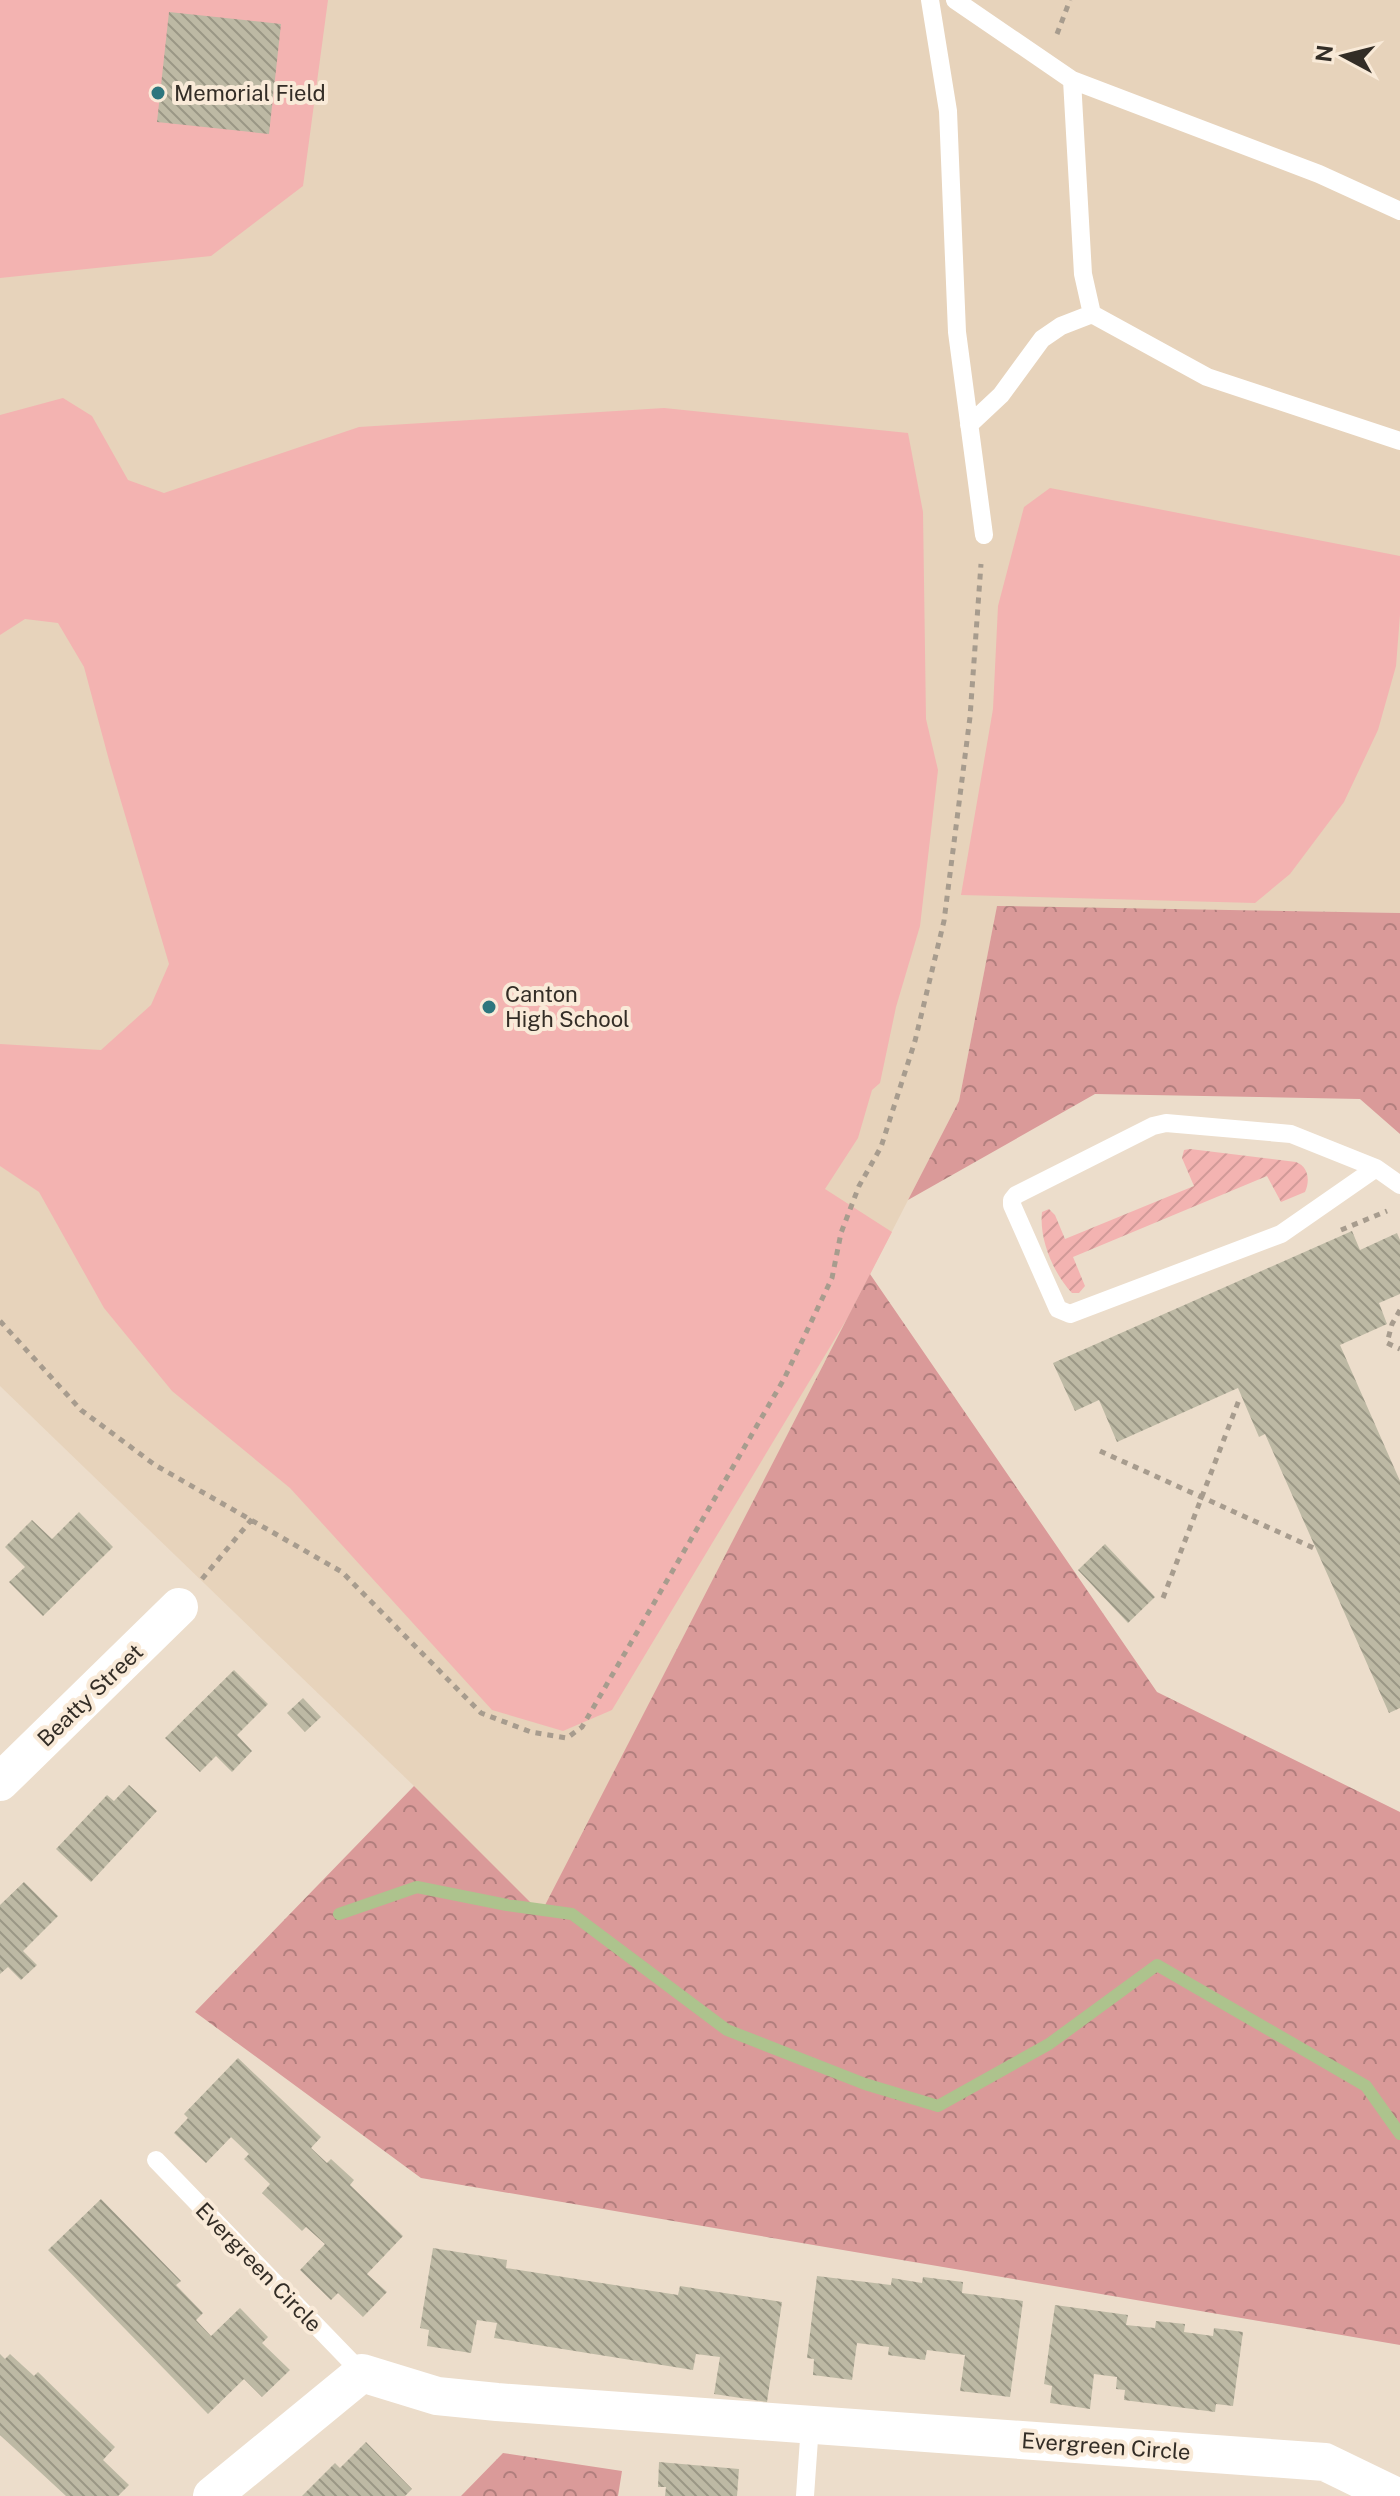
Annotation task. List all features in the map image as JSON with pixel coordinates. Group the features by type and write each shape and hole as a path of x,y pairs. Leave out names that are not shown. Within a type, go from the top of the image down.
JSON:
{"street":[{"name":"Beatty Street","path":"0,1782 179,1607"},
{"name":"Evergreen Circle","path":"362,2373 437,2396 1325,2462 1395,2496"},
{"path":"212,2496 362,2373"}],"lane":[{"path":"930,0 948,111 957,332 984,535"},
{"path":"955,0 1072,80 1319,174 1400,211"},
{"path":"1072,80 1083,274 1092,314 1207,377 1400,441"},
{"path":"969,425 1001,395 1042,339 1061,326 1092,314"},
{"path":"1376,1168 1281,1234 1070,1314 1058,1309 1012,1205 1016,1195 1160,1124 1291,1134 1376,1168 1400,1185"},
{"name":"Evergreen Circle","path":"156,2160 362,2373"},
{"path":"805,2496 810,2425"}],"path":[{"path":"1046,61 1070,0"},
{"path":"0,1321 81,1410 155,1465 342,1572 481,1713 531,1732 567,1738 582,1727 784,1379 832,1278 841,1233 859,1186 881,1147 915,1041 944,921 970,717 984,535"},
{"path":"1334,1234 1375,1214 1393,1209"},
{"path":"1400,1310 1387,1343 1400,1349"},
{"path":"1163,1598 1239,1400"},
{"path":"1100,1451 1316,1549"},
{"path":"179,1607 252,1519"}],"shaded area":[{"name":"Canton High School","path":"0,0 1400,0 1400,913 997,907 959,1101 541,1914 414,1786 0,1386"},
{"name":"Memorial Field","path":"0,0 328,0 303,186 211,256 0,278"},
{"path":"63,398 92,416 128,480 164,493 359,427 664,408 908,433 923,512 926,719 938,770 920,926 896,1007 880,1083 872,1090 858,1138 825,1189 892,1232 848,1317 612,1710 563,1731 492,1710 290,1488 172,1391 104,1308 39,1192 0,1166 0,1044 101,1050 151,1005 169,964 84,667 58,623 25,619 0,635 0,415"},
{"path":"1050,488 1400,556 1396,666 1378,730 1344,802 1290,874 1255,903 961,895 993,709 998,606 1024,507"},
{"path":"1184,1150 1296,1162 1306,1171 1307,1188 1305,1192 1281,1202 1267,1176 1073,1257 1085,1286 1079,1293 1072,1293 1049,1255 1042,1212 1049,1209 1055,1215 1065,1239 1194,1186 1182,1158"}],"green space":[{"path":"997,906 1400,913 1400,1134 1360,1099 1095,1094 908,1200 959,1101"},
{"path":"870,1274 1157,1692 1400,1812 1400,2345 421,2178 195,2012 414,1786 541,1913"},
{"path":"503,2453 622,2471 618,2496 461,2496"}],"building":[{"path":"169,12 281,24 269,134 157,122"},
{"path":"1352,1231 1360,1250 1397,1233 1400,1240 1400,1294 1379,1303 1387,1324 1340,1345 1400,1481 1400,1708 1389,1713 1265,1434 1259,1437 1238,1388 1117,1442 1099,1400 1075,1411 1053,1363"},
{"path":"79,1512 113,1547 43,1616 9,1582 25,1567 5,1547 32,1520 52,1539"},
{"path":"1105,1544 1155,1597 1128,1623 1078,1570"},
{"path":"234,1670 268,1704 237,1735 252,1751 232,1772 216,1756 200,1772 165,1738"},
{"path":"303,1698 321,1717 305,1732 287,1713"},
{"path":"129,1785 157,1811 91,1882 56,1849 107,1795 114,1801"},
{"path":"24,1882 58,1916 23,1951 37,1965 21,1980 8,1967 0,1974 0,1905"},
{"path":"238,2058 321,2137 311,2148 327,2163 331,2159 354,2180 350,2185 403,2236 367,2274 387,2292 363,2317 338,2293 331,2300 300,2270 325,2244 306,2227 302,2231 262,2193 270,2184 244,2159 249,2154 231,2137 206,2163 174,2133 188,2118 184,2114"},
{"path":"101,2199 181,2281 176,2285 203,2313 196,2320 211,2336 240,2308 268,2337 262,2343 290,2370 262,2397 244,2379 208,2414 48,2250"},
{"path":"433,2248 507,2260 506,2268 678,2295 680,2286 782,2302 767,2402 714,2394 720,2357 696,2354 693,2370 494,2338 497,2323 477,2320 471,2353 427,2346 429,2330 420,2328"},
{"path":"817,2276 891,2285 892,2278 922,2283 923,2277 963,2282 962,2293 1023,2301 1010,2397 960,2391 965,2355 927,2350 925,2360 888,2355 889,2347 857,2343 852,2380 813,2375 814,2359 807,2358"},
{"path":"1055,2305 1128,2315 1126,2325 1155,2328 1156,2321 1185,2324 1184,2332 1213,2336 1214,2328 1243,2332 1233,2406 1216,2404 1215,2412 1124,2400 1125,2390 1116,2389 1117,2377 1094,2374 1090,2409 1050,2403 1052,2386 1044,2384"},
{"path":"0,2354 5,2359 10,2354 34,2376 38,2372 115,2447 103,2460 129,2485 118,2496 66,2496 0,2435"},
{"path":"366,2442 412,2489 405,2496 302,2496 335,2463 340,2468"},
{"path":"659,2462 739,2469 737,2496 665,2496 666,2487 658,2487"}],"waterway":[{"path":"339,1914 417,1887 572,1914 727,2030 865,2084 938,2106 1049,2044 1157,1965 1366,2086 1400,2134"}],"place":[{"name":"Memorial Field","path":"158,93"},
{"name":"Canton High School","path":"489,1007"}]}
